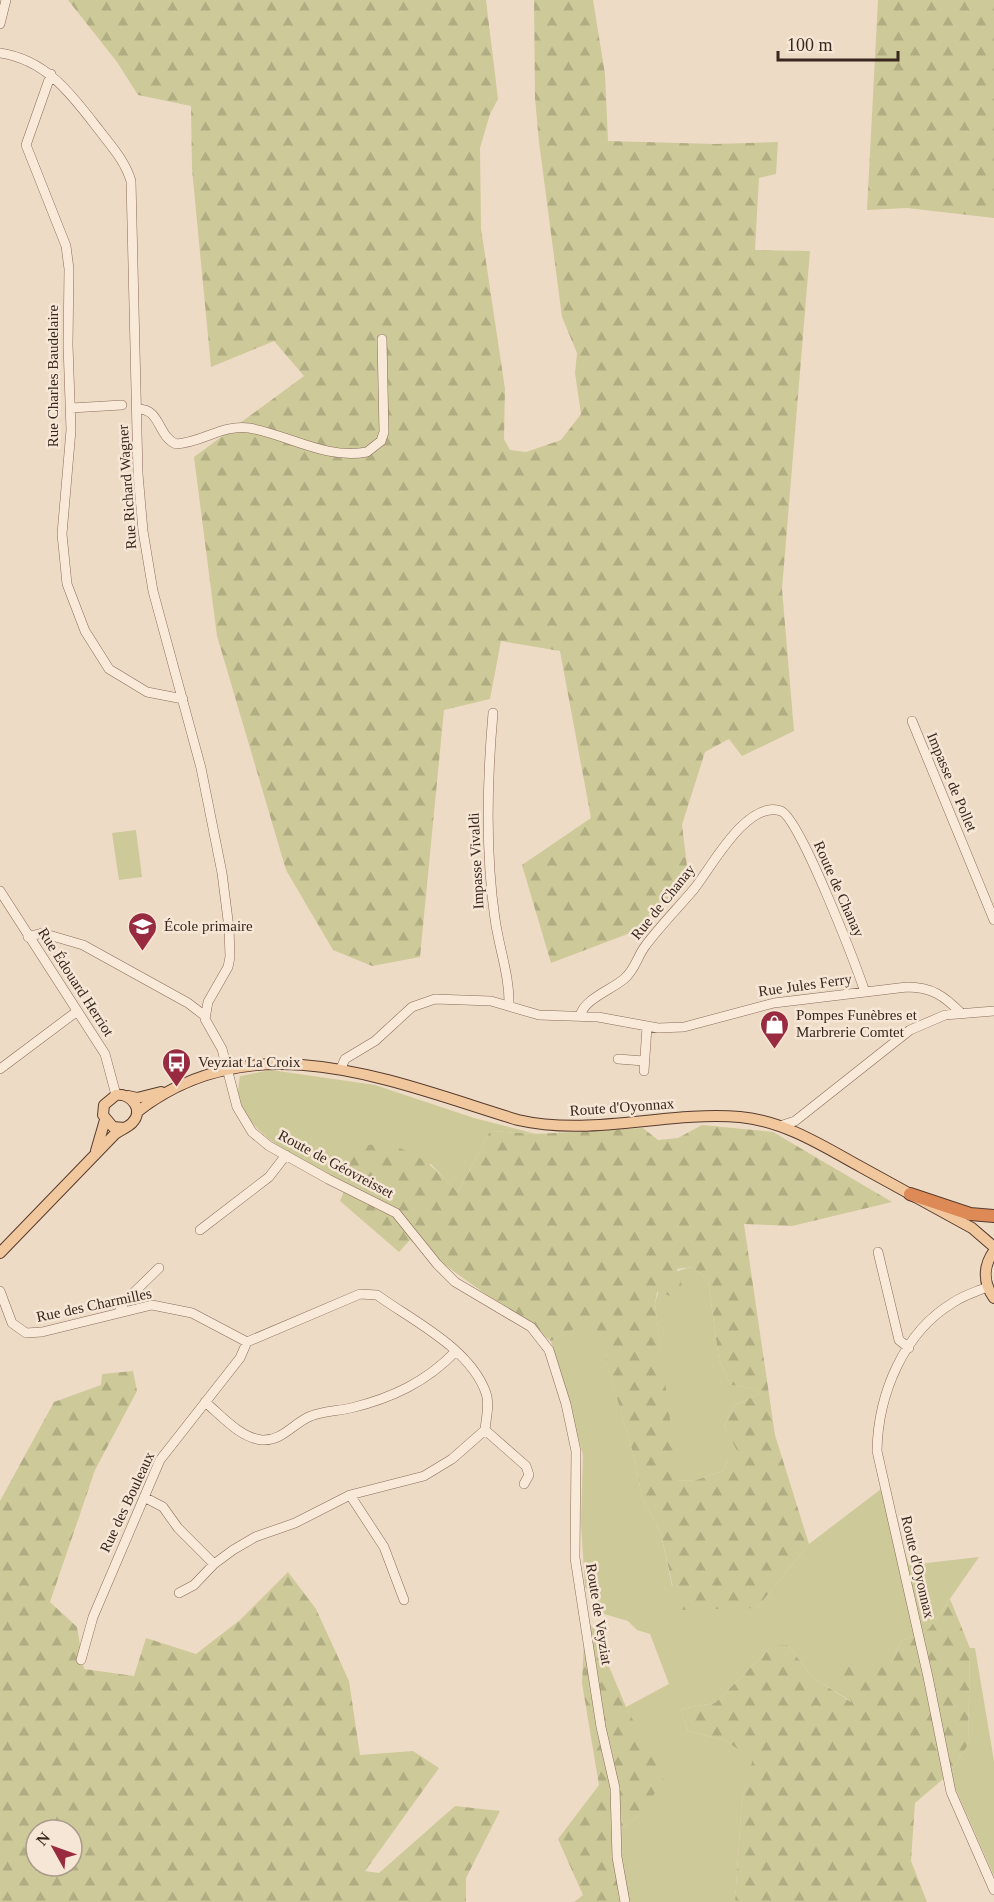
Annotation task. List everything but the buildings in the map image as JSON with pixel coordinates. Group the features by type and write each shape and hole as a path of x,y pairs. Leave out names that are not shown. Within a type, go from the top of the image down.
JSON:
{"highway":[{"path":"910,1194 970,1214 994,1216"}],"main road":[{"name":"Route d'Oyonnax","path":"173,1089 226,1069 278,1063 341,1068 518,1120 548,1125 574,1126 726,1116 754,1119 780,1126 806,1137 972,1228 994,1249"},
{"path":"92,1160 102,1137 105,1120 104,1104 116,1095 137,1098 173,1089"},
{"path":"137,1112 173,1089"},
{"path":"0,1253 116,1134 133,1122 137,1112 135,1103 128,1096"},
{"path":"105,1120 113,1127 125,1128"},
{"path":"994,1249 986,1267 987,1287 994,1298"}],"street":[{"path":"0,24 6,0"},
{"name":"Rue Richard Wagner","path":"0,53 24,59 51,74 76,100 122,160 131,181 141,516 147,559 196,745 217,846 231,946 228,967 208,1002 205,1016"},
{"name":"Rue Charles Baudelaire","path":"51,74 26,145 66,246 69,269 68,345 71,408 63,557 68,584 85,631 109,669 147,692 183,699"},
{"path":"137,409 146,409 155,415 166,436 176,444 223,430 249,428 325,451 368,452 381,441 384,432 382,339"},
{"path":"71,408 122,405"},
{"name":"Impasse Vivaldi","path":"493,713 489,758 488,816 495,918 508,1006"},
{"name":"Impasse de Pollet","path":"912,721 994,920"},
{"name":"Route de Chanay","path":"772,809 785,813 798,832 842,931 865,992"},
{"name":"Rue de Chanay","path":"580,1016 585,1006 632,971 645,946 695,887 738,830 754,815 772,809"},
{"name":"Rue Édouard Herriot","path":"0,891 105,1054 116,1095"},
{"path":"28,937 46,934 83,945 188,1003 205,1016 222,1049 226,1069"},
{"name":"Rue Jules Ferry","path":"341,1068 345,1059 375,1041 401,1016 422,1002 457,998 508,1006 539,1015 580,1016 616,1019 647,1026 684,1027 756,1006 924,987 947,999 961,1013"},
{"path":"780,1126 796,1120 897,1039 945,1015 994,1011"},
{"path":"0,1069 76,1012"},
{"path":"618,1059 644,1066 647,1026"},
{"name":"Route de Géovreisset","path":"226,1069 237,1107 247,1128 263,1142 396,1213 437,1264 455,1282 523,1321 539,1334"},
{"path":"796,1120 806,1137"},
{"path":"200,1230 268,1177 286,1155"},
{"path":"878,1252 899,1340 909,1348"},
{"path":"119,1312 124,1302 159,1268"},
{"name":"Route d'Oyonnax","path":"987,1287 958,1299 940,1311 909,1348 886,1389 877,1429 877,1451 928,1677 951,1792 994,1890"},
{"name":"Rue des Charmilles","path":"0,1290 12,1323 26,1334 152,1305 166,1306 208,1320 247,1342"},
{"path":"179,1593 194,1585 214,1564 255,1538 296,1523 350,1495 424,1476 452,1459 484,1430 486,1393 471,1367 455,1352 377,1295 360,1294 247,1342"},
{"name":"Route de Veyziat","path":"539,1334 549,1350 556,1369 576,1451 575,1558 601,1727 615,1788 617,1857 625,1902"},
{"name":"Rue des Bouleaux","path":"81,1660 93,1617 160,1460 240,1358 247,1342"},
{"path":"205,1402 246,1435 265,1440 287,1433 300,1422 317,1413 349,1408 397,1394 440,1368 455,1352"},
{"path":"484,1430 526,1466 529,1475 524,1484"},
{"path":"350,1495 384,1547 404,1600"},
{"path":"144,1497 163,1507 178,1528 214,1564"}],"green space":[{"path":"68,0 486,0 498,99 490,114 480,148 481,228 505,389 504,439 510,450 526,452 561,440 581,414 575,373 577,353 562,317 539,142 535,98 534,0 593,0 605,74 608,141 715,144 778,142 776,174 759,178 755,250 810,251 782,589 794,731 742,756 729,739 705,752 682,825 688,874 646,927 551,963 522,865 591,818 560,651 501,641 490,699 444,710 420,957 372,966 333,950 286,870 217,636 194,457 304,376 274,341 211,367 192,169 191,106 138,95 117,62"},
{"path":"878,0 994,0 994,218 907,208 867,210"},
{"path":"136,830 142,877 119,880 112,833"},
{"path":"271,1070 375,1085 474,1118 536,1134 490,1131 458,1192 431,1164 346,1186 284,1150 256,1127 246,1114 238,1097 240,1076"},
{"path":"702,1125 773,1132 892,1202 792,1226 744,1224 775,1435 809,1544 757,1608 678,1610 661,1534 642,1498 635,1460 594,1319 551,1341 410,1240 399,1252 340,1201 346,1186 343,1157 353,1147 385,1145 412,1153 435,1170 458,1192 490,1131 536,1134 643,1128 658,1140 678,1138","holes":["692,1267 708,1280 719,1360 731,1385 751,1388 759,1394 733,1406 724,1427 739,1454 727,1462 723,1471 696,1480 678,1481 655,1304 657,1292 674,1297 683,1289 677,1269"]},
{"path":"692,1267 708,1280 719,1360 731,1385 751,1388 759,1394 733,1406 724,1427 740,1454 727,1462 723,1471 696,1480 677,1481 655,1304 663,1284 673,1274"},
{"path":"594,1318 635,1460 642,1498 661,1534 672,1586 757,1608 809,1544 885,1486 909,1565 979,1557 929,1629 901,1641 890,1666 852,1702 812,1677 788,1645 771,1647 715,1703 681,1709 688,1731 724,1740 754,1759 742,1798 735,1902 628,1902 620,1830 643,1812 635,1726 626,1707 669,1684 650,1634 637,1630 628,1621 604,1614 593,1594 585,1587 581,1523 583,1455 551,1341"},
{"path":"133,1371 137,1391 95,1470 50,1602 77,1627 84,1669 134,1676 146,1638 196,1654 240,1620 288,1572 316,1609 349,1681 360,1755 413,1751 439,1768 365,1871 379,1873 455,1806 500,1811 466,1878 466,1902 0,1902 0,1501 54,1402 101,1385 102,1374"},
{"path":"950,1599 970,1648 968,1745 949,1774 915,1803 911,1861 927,1902 735,1902 742,1798 753,1759 724,1740 688,1731 681,1709 715,1703 772,1646 788,1645 812,1677 851,1702 839,1662 890,1666 901,1641 929,1629"},
{"path":"585,1621 599,1633 608,1664 626,1707 664,1778 643,1812 620,1830 628,1902 574,1902 583,1895 558,1839 599,1785 582,1683"},
{"path":"970,1648 975,1648 994,1761 994,1876 949,1774 968,1745"}],"place":[{"name":"École primaire","path":"143,952"},
{"name":"Pompes Funèbres et Marbrerie Comtet","path":"775,1050"},
{"name":"Veyziat La Croix","path":"177,1088"}]}
